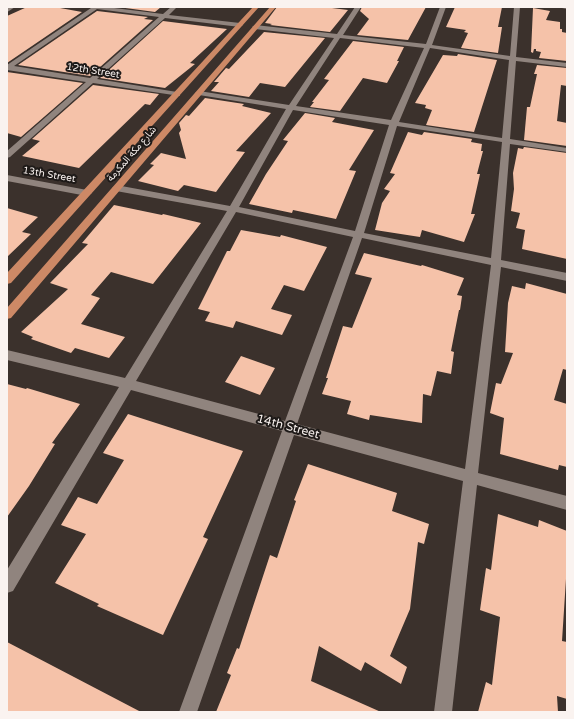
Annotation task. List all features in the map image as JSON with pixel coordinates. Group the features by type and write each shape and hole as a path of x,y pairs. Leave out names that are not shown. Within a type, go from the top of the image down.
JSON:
{"main road":[{"name":"شارع مكة المكرمة","path":"7,280 256,7"},
{"name":"شارع مكة المكرمة","path":"7,315 273,7"}],"street":[{"path":"7,10 12,7"},
{"path":"7,67 95,7 240,25"},
{"path":"7,155 174,7"},
{"path":"7,585 232,209 291,107 358,7"},
{"path":"188,712 359,234 394,123 428,46 443,7"},
{"path":"443,712 496,262 517,7"},
{"path":"256,27 428,46 513,59 567,65"},
{"name":"12th Street","path":"7,67 177,94"},
{"path":"199,93 567,150"},
{"name":"13th Street","path":"7,178 87,193"},
{"path":"116,188 359,234 567,277"},
{"name":"14th Street","path":"7,355 127,384 567,503"}],"building":[{"path":"27,7 60,8 82,12 7,63 7,16"},
{"path":"118,7 161,7 155,12"},
{"path":"277,7 324,7 348,10 330,32 270,25 272,24 265,23"},
{"path":"362,7 426,7 408,40 357,35 369,19 360,11"},
{"path":"455,7 502,7 498,27 502,27 498,53 461,48 468,33 464,32 466,30 446,27"},
{"path":"533,8 550,11 546,20 560,22 560,29 562,29 562,32 567,33 567,61 539,58 541,52 536,51 536,49 534,49 533,53 531,52"},
{"path":"97,11 148,17 144,19 153,20 90,76 18,65"},
{"path":"163,21 227,29 190,63 195,64 165,88 100,78"},
{"path":"264,32 325,38 285,87 260,83 249,97 211,91 219,82 214,82 226,68 229,69"},
{"path":"353,41 404,47 397,61 399,61 387,83 363,78 340,111 310,107 314,102 312,102 329,80 324,79"},
{"path":"458,54 497,60 474,132 426,125 432,110 425,108 426,105 415,103 443,55 457,56"},
{"path":"537,65 567,68 567,86 561,85 557,121 567,123 567,146 524,140 527,107 530,107 537,74 534,74"},
{"path":"7,72 83,83 21,137 7,133"},
{"path":"93,85 159,94 150,105 145,104 79,168 22,156 40,141 32,139"},
{"path":"205,98 244,104 242,106 271,113 236,151 245,152 216,192 184,185 178,191 138,181 154,165 150,164 161,153 186,159 179,133 181,130 179,123 186,115 189,116"},
{"path":"305,113 335,118 332,122 374,130 349,170 356,171 336,219 293,210 292,213 249,204 266,174 288,141 283,140"},
{"path":"408,132 422,135 424,132 472,139 471,142 482,144 481,151 483,151 477,174 480,174 471,214 475,214 464,242 422,230 420,237 375,230 382,203 390,191 384,189 395,174 390,173"},
{"path":"524,147 567,153 567,259 522,249 525,230 516,228 520,213 511,211 514,189 513,173 518,148 523,149"},
{"path":"114,205 201,223 153,284 111,272 91,295 100,298 81,324 125,337 109,358 75,348 71,353 31,339 33,337 21,332 68,289 50,283 88,244 82,243"},
{"path":"7,208 38,217 22,232 31,234 7,257"},
{"path":"241,230 280,237 281,235 327,247 304,291 284,285 271,309 292,315 282,335 236,321 233,328 205,321 210,312 198,309 227,251 230,251"},
{"path":"364,253 422,265 464,278 457,295 462,296 451,351 454,352 451,374 437,371 431,396 423,394 422,423 370,415 369,420 347,414 351,401 322,394 343,326 352,328 372,278 355,274"},
{"path":"526,283 567,294 567,370 563,369 554,400 567,404 567,467 559,465 558,470 500,454 504,418 490,413 496,383 501,384 513,353 505,352 508,303 512,286 525,289"},
{"path":"241,356 275,368 260,395 225,382"},
{"path":"7,384 27,388 80,404 52,443 55,444 29,486 7,517"},
{"path":"128,414 243,451 203,537 208,539 163,635 97,606 99,604 55,583 86,534 61,525 78,497 97,504 124,460 103,453"},
{"path":"308,464 397,493 392,511 429,524 424,544 418,542 410,609 390,656 407,667 401,684 365,662 361,671 319,646 311,681 381,712 216,712 231,675 227,673 237,648 239,649 270,555 277,558 296,501 294,500"},
{"path":"498,514 538,527 539,520 567,531 567,580 566,579 562,641 567,642 567,699 557,696 558,712 478,712 486,682 492,685 500,617 480,610 486,568 491,570"},
{"path":"7,642 141,712 7,712"}]}
